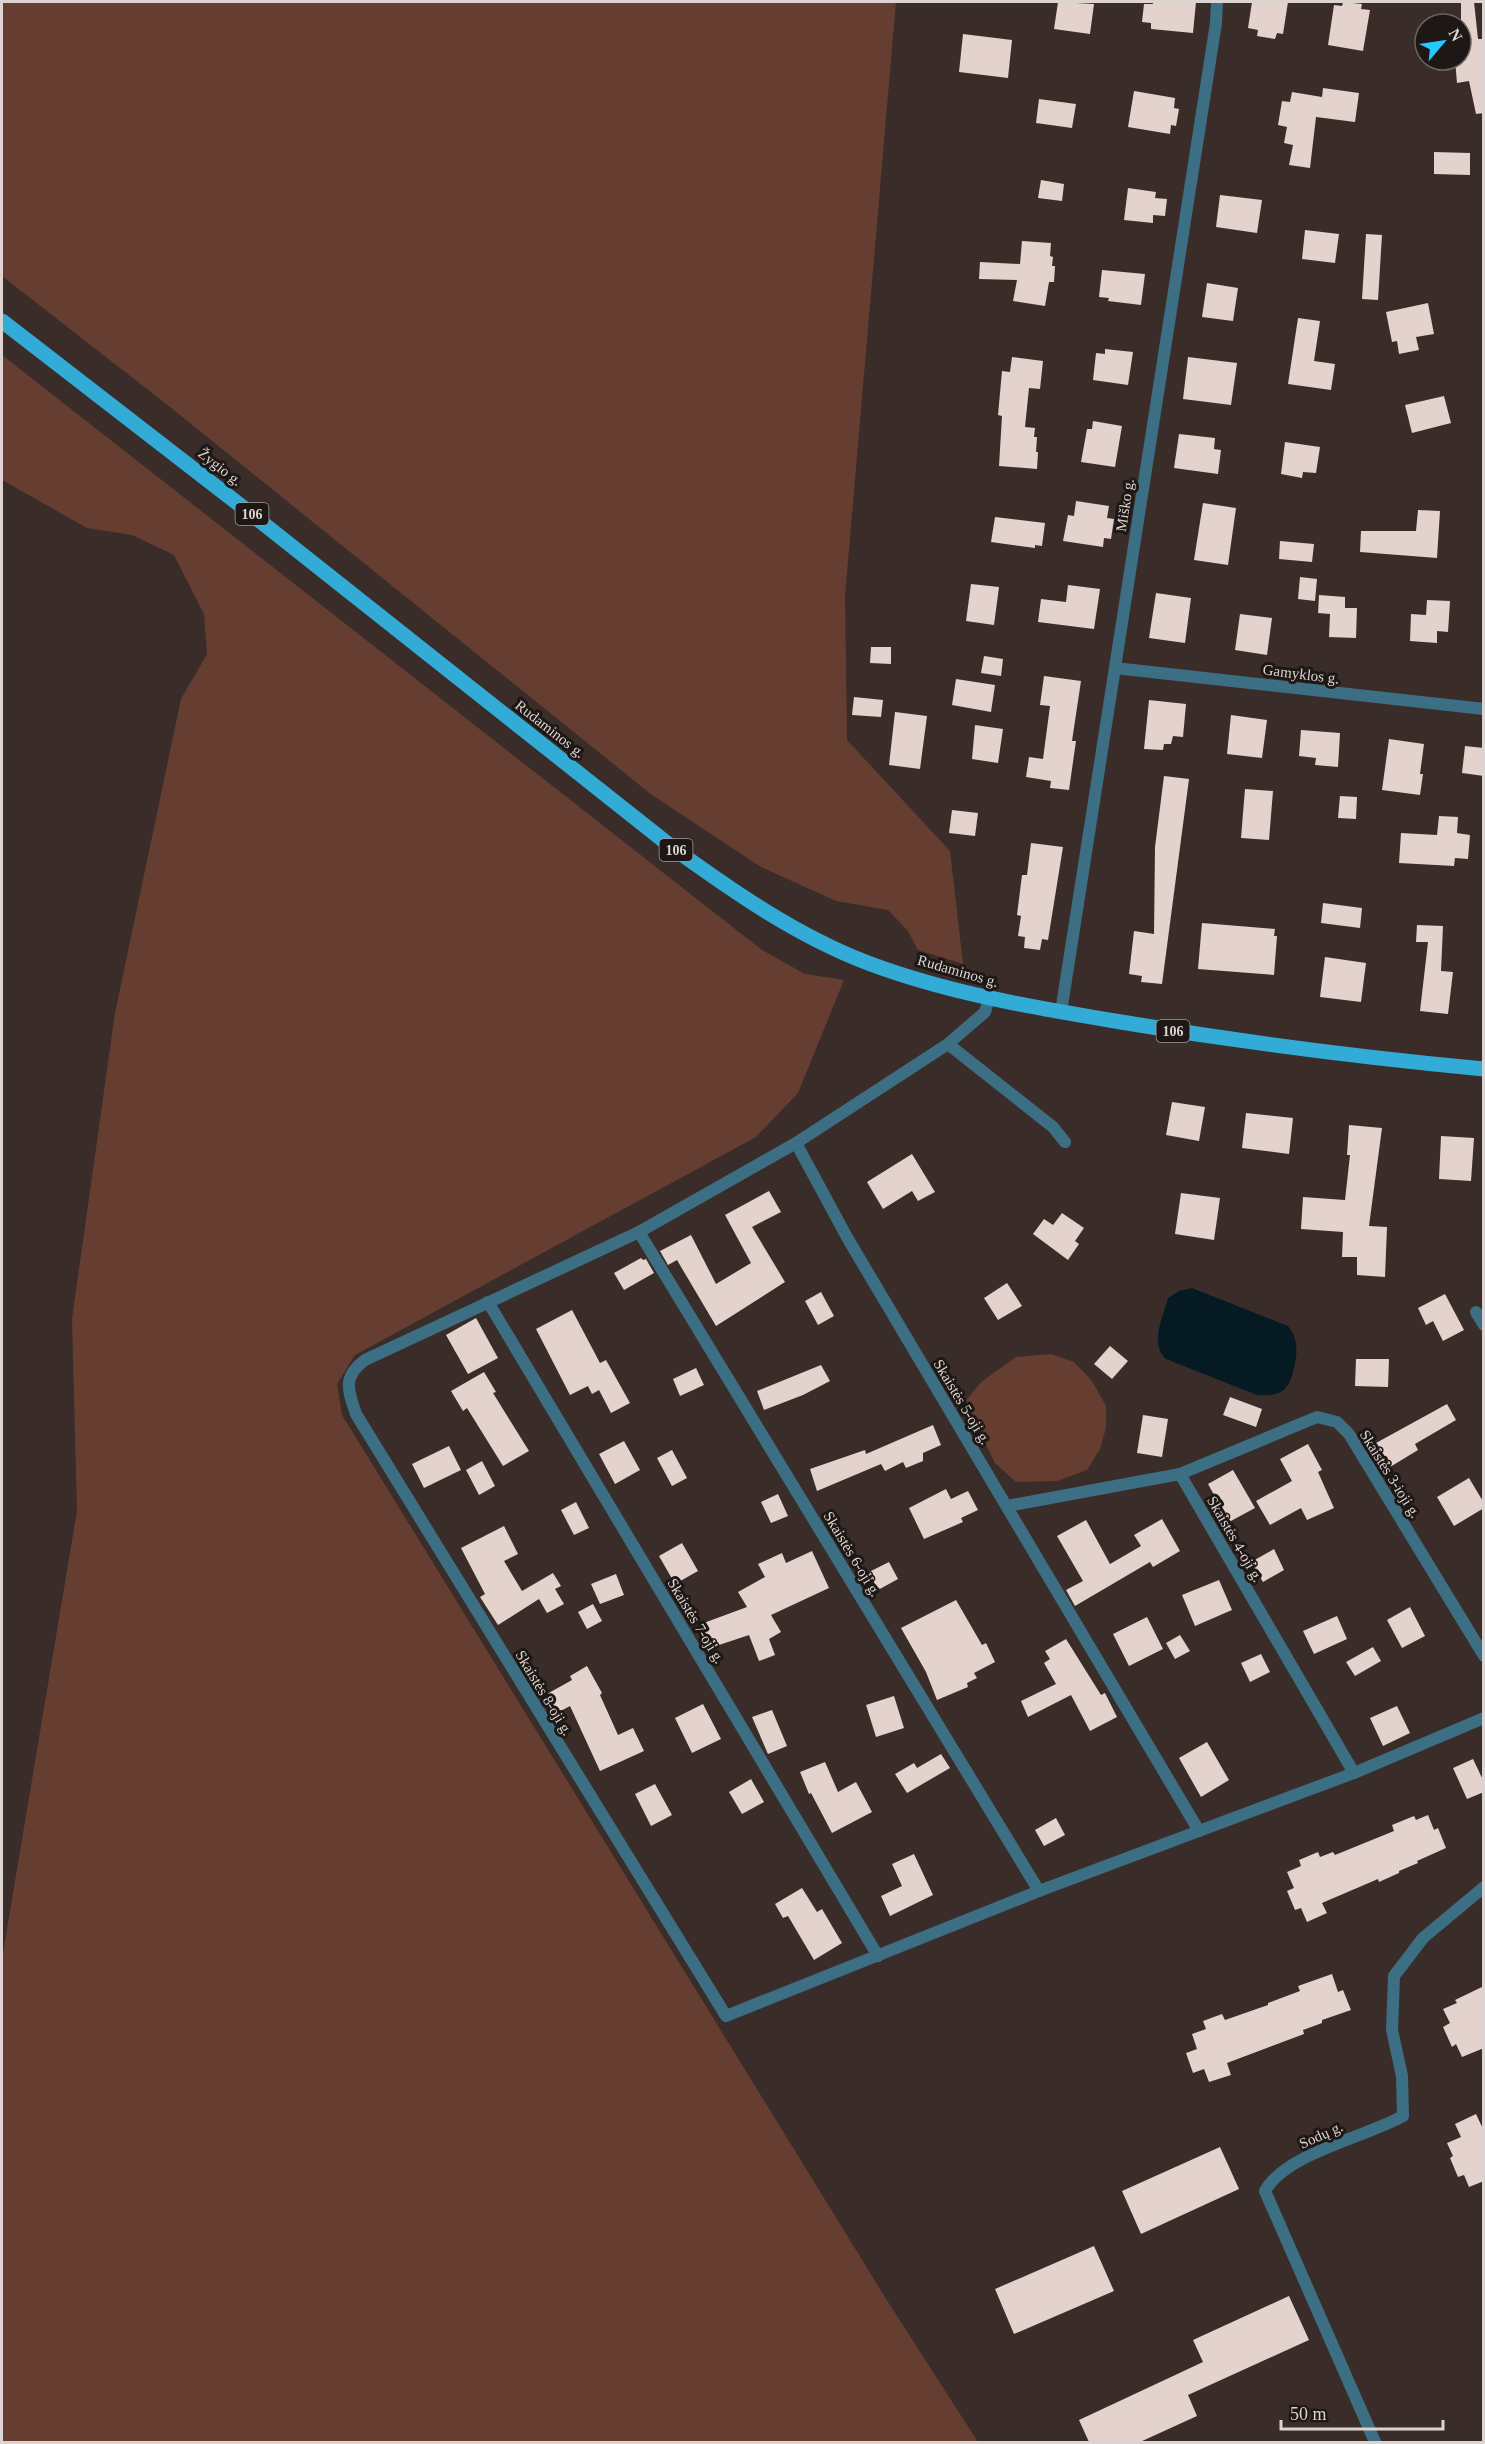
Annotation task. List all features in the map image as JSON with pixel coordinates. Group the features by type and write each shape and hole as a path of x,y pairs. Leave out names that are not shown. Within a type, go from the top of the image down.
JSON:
{"main road":[{"name":"Žygio g.","path":"2,321 229,496 499,712"},
{"name":"Rudaminos g.","path":"499,712 673,848 760,908 798,930 869,963 989,999 1061,1012 1298,1050 1484,1069"}],"street":[{"name":"Miško g.","path":"1061,1012 1216,23 1217,2"},
{"name":"Gamyklos g.","path":"1115,668 1484,709"},
{"path":"488,1302 639,1232 796,1143 948,1044 985,1012 989,999"},
{"path":"948,1044 1053,1127 1065,1142"},
{"name":"Skaistės 5-oji g.","path":"796,1143 848,1239 1199,1831"},
{"name":"Skaistės 6-oji g.","path":"639,1232 1039,1891"},
{"name":"Skaistės 8-oji g.","path":"488,1302 365,1360 354,1368 348,1382 356,1414 726,2016 879,1956"},
{"name":"Skaistės 7-oji g.","path":"488,1302 879,1956"},
{"path":"1476,1312 1484,1325"},
{"name":"Skaistės 3-ioji g.","path":"1180,1474 1317,1417 1336,1422 1349,1434 1484,1656"},
{"path":"1007,1506 1180,1474"},
{"name":"Skaistės 4-oji g.","path":"1180,1474 1354,1773"},
{"path":"879,1956 1039,1891 1354,1773 1484,1718"},
{"name":"Sodų g.","path":"1375,2442 1264,2191 1278,2176 1318,2150 1403,2116 1402,2076 1392,2030 1394,1976 1423,1938 1484,1887"}],"shaded area":[{"path":"2,2 896,2 845,596 847,740 950,851 963,964 918,950 908,931 888,910 836,901 761,867 652,795 170,407 2,276"},
{"path":"2,355 762,950 805,974 844,980 798,1093 756,1137 355,1355 337,1384 342,1415 888,2302 978,2442 2,2442 2,1959 77,1511 72,1319 115,1013 181,699 207,654 204,614 174,555 132,535 87,528 2,480"},
{"path":"1051,1354 1074,1362 1092,1381 1106,1406 1106,1428 1100,1449 1087,1470 1057,1481 1016,1482 995,1463 965,1402 981,1382 1016,1357"}],"water":[{"path":"1192,1288 1288,1326 1295,1339 1296,1353 1291,1379 1285,1389 1274,1394 1257,1395 1166,1359 1158,1346 1158,1338 1168,1298 1179,1291"}],"building":[{"path":"1058,2 1094,4 1090,34 1054,29"},
{"path":"1153,2 1196,2 1193,33 1151,29 1151,23 1142,22 1144,4 1153,4"},
{"path":"1252,2 1288,2 1283,34 1277,33 1275,39 1257,36 1258,30 1248,28"},
{"path":"1343,2 1362,4 1361,9 1370,10 1363,51 1328,45 1334,5 1342,6"},
{"path":"1461,2 1474,2 1478,39 1484,39 1484,113 1476,114 1469,81 1457,83 1456,72 1473,72 1473,12 1461,12"},
{"path":"963,34 1012,40 1008,78 959,72"},
{"path":"1323,88 1359,93 1355,122 1316,117 1310,168 1289,165 1293,145 1284,143 1287,127 1278,125 1282,101 1290,102 1292,92 1322,97"},
{"path":"1134,91 1175,98 1174,108 1179,109 1176,126 1171,125 1170,134 1128,127"},
{"path":"1039,99 1076,104 1072,128 1036,123"},
{"path":"1434,152 1470,153 1470,175 1434,174"},
{"path":"1041,180 1064,184 1062,201 1038,198"},
{"path":"1128,188 1156,192 1155,198 1167,199 1165,216 1153,215 1153,223 1124,220"},
{"path":"1220,195 1262,200 1257,233 1216,227"},
{"path":"1305,230 1339,234 1335,263 1302,259"},
{"path":"1366,234 1382,235 1378,300 1362,299"},
{"path":"1022,241 1051,243 1050,256 1053,257 1052,266 1055,266 1054,282 1049,282 1045,306 1013,301 1017,280 979,279 980,262 1020,264"},
{"path":"1102,270 1145,274 1141,305 1108,301 1109,298 1099,297"},
{"path":"1207,283 1238,288 1233,321 1202,317"},
{"path":"1428,303 1434,334 1416,337 1419,350 1399,354 1397,341 1392,342 1386,312"},
{"path":"1298,318 1320,321 1314,361 1335,364 1331,390 1288,384"},
{"path":"1105,349 1133,352 1128,385 1093,380 1096,353 1105,354"},
{"path":"1012,357 1043,361 1040,389 1029,388 1025,427 1035,428 1034,437 1037,437 1036,452 1038,452 1037,469 999,466 1002,416 998,415 1002,371 1010,372"},
{"path":"1188,357 1237,363 1231,405 1183,399"},
{"path":"1444,396 1451,423 1412,433 1405,405"},
{"path":"1093,421 1122,426 1115,467 1081,462 1087,429 1092,429"},
{"path":"1179,434 1215,438 1214,449 1221,450 1218,474 1174,468"},
{"path":"1285,442 1320,447 1316,473 1303,472 1302,478 1281,474"},
{"path":"1076,501 1109,506 1107,518 1114,519 1111,539 1104,538 1103,547 1063,541 1068,515 1074,516"},
{"path":"1203,503 1236,508 1228,565 1194,560"},
{"path":"1418,510 1440,511 1437,558 1360,552 1361,531 1416,531"},
{"path":"995,517 1045,523 1042,546 1035,545 1035,548 991,542"},
{"path":"1280,541 1314,544 1312,562 1279,559"},
{"path":"1300,577 1317,579 1315,601 1298,599"},
{"path":"971,584 999,587 994,625 966,621"},
{"path":"1068,585 1100,589 1094,629 1038,622 1041,599 1066,602"},
{"path":"1156,593 1191,598 1185,643 1149,638"},
{"path":"1319,595 1345,597 1345,608 1357,608 1356,638 1329,637 1330,614 1318,613"},
{"path":"1427,600 1450,601 1448,632 1437,631 1437,643 1410,641 1411,614 1426,615"},
{"path":"1240,614 1272,618 1267,655 1235,650"},
{"path":"871,647 891,647 891,664 870,663"},
{"path":"984,656 1003,659 1001,676 981,673"},
{"path":"1044,676 1081,681 1072,741 1076,741 1069,790 1050,788 1051,781 1026,777 1029,757 1043,759 1050,706 1040,705"},
{"path":"956,679 995,685 991,712 952,705"},
{"path":"854,697 883,700 881,717 852,715"},
{"path":"1149,700 1186,704 1183,737 1173,736 1171,744 1164,744 1163,750 1144,749"},
{"path":"895,712 927,716 920,769 889,765"},
{"path":"1231,715 1267,720 1262,758 1227,754"},
{"path":"975,725 1003,729 998,763 972,759"},
{"path":"1301,730 1340,733 1338,767 1315,765 1316,758 1299,756"},
{"path":"1389,739 1424,744 1420,795 1382,790"},
{"path":"1465,746 1484,748 1484,776 1462,773"},
{"path":"1164,776 1189,779 1162,984 1141,982 1142,976 1129,974 1134,931 1154,934 1155,847"},
{"path":"1245,789 1273,791 1269,840 1241,838"},
{"path":"1340,796 1357,797 1356,819 1338,818"},
{"path":"952,810 978,813 975,836 949,833"},
{"path":"1439,816 1458,817 1457,833 1470,835 1468,859 1455,858 1454,866 1399,863 1401,833 1437,835"},
{"path":"1031,843 1063,847 1048,940 1042,939 1040,950 1024,948 1025,937 1018,936 1021,916 1017,915 1022,875 1027,875"},
{"path":"1323,903 1362,908 1360,928 1321,923"},
{"path":"1202,923 1275,929 1274,936 1277,936 1274,975 1198,969"},
{"path":"1417,925 1443,926 1441,971 1453,972 1448,1014 1420,1011 1428,942 1416,942"},
{"path":"1325,957 1366,963 1361,1002 1320,997"},
{"path":"1172,1102 1205,1107 1199,1141 1166,1135"},
{"path":"1246,1113 1293,1118 1289,1154 1242,1148"},
{"path":"1349,1125 1382,1128 1369,1226 1387,1227 1385,1277 1357,1275 1357,1257 1342,1257 1343,1232 1301,1229 1303,1197 1345,1200 1350,1155 1347,1155"},
{"path":"1441,1136 1474,1138 1471,1181 1439,1179"},
{"path":"912,1154 935,1192 918,1201 912,1191 883,1209 867,1182"},
{"path":"769,1191 781,1212 752,1227 785,1282 716,1326 677,1260 668,1265 660,1251 691,1235 716,1284 751,1263 725,1215"},
{"path":"1181,1193 1220,1198 1214,1240 1175,1234"},
{"path":"1062,1213 1084,1228 1075,1241 1079,1244 1068,1260 1033,1234 1044,1219 1053,1225"},
{"path":"641,1258 646,1259 654,1273 624,1290 614,1273"},
{"path":"1007,1283 1022,1306 998,1320 984,1298"},
{"path":"821,1292 834,1316 818,1325 805,1301"},
{"path":"1445,1294 1464,1330 1443,1341 1433,1321 1426,1325 1418,1308"},
{"path":"572,1310 600,1363 606,1360 630,1403 611,1413 599,1390 592,1394 588,1386 570,1395 536,1329"},
{"path":"476,1318 498,1358 468,1374 446,1335"},
{"path":"1110,1346 1128,1361 1112,1379 1094,1364"},
{"path":"1356,1359 1389,1359 1388,1387 1355,1386"},
{"path":"821,1365 830,1381 803,1395 764,1410 757,1391"},
{"path":"696,1368 704,1385 680,1396 673,1379"},
{"path":"484,1372 496,1392 493,1393 529,1451 503,1466 467,1408 463,1411 451,1391"},
{"path":"1230,1397 1262,1409 1256,1427 1223,1415"},
{"path":"1447,1404 1456,1420 1415,1444 1418,1450 1390,1467 1376,1443"},
{"path":"1143,1415 1168,1419 1162,1457 1137,1453"},
{"path":"933,1425 941,1445 923,1453 923,1461 906,1468 903,1462 885,1471 881,1464 817,1491 810,1469 865,1450 866,1454"},
{"path":"624,1441 640,1470 615,1484 599,1454"},
{"path":"1308,1444 1322,1470 1318,1472 1334,1508 1307,1520 1301,1508 1270,1525 1256,1501 1292,1481 1280,1459"},
{"path":"449,1446 461,1470 424,1488 412,1464"},
{"path":"672,1450 687,1478 672,1486 657,1458"},
{"path":"482,1461 495,1486 479,1495 466,1470"},
{"path":"1233,1470 1255,1508 1229,1522 1208,1484"},
{"path":"1469,1478 1484,1503 1484,1508 1454,1526 1437,1497"},
{"path":"946,1489 951,1499 968,1491 978,1510 961,1518 963,1522 924,1539 909,1508"},
{"path":"778,1494 788,1516 771,1523 761,1502"},
{"path":"576,1502 589,1528 574,1535 561,1510"},
{"path":"1162,1519 1180,1551 1153,1567 1150,1562 1075,1606 1066,1590 1083,1581 1057,1536 1086,1520 1110,1564 1141,1546 1134,1535"},
{"path":"504,1526 518,1554 504,1561 522,1591 553,1573 561,1586 555,1589 564,1604 547,1613 539,1599 498,1625 480,1597 485,1594 461,1548"},
{"path":"682,1543 698,1571 675,1584 659,1556"},
{"path":"1274,1549 1284,1570 1263,1582 1251,1562"},
{"path":"812,1551 829,1588 771,1615 781,1632 769,1639 775,1655 759,1661 749,1635 710,1648 701,1624 747,1607 738,1592 765,1577 758,1564 782,1553 786,1563"},
{"path":"889,1562 898,1579 878,1590 869,1572"},
{"path":"616,1574 624,1595 600,1604 591,1584"},
{"path":"1219,1580 1232,1610 1195,1626 1182,1595"},
{"path":"956,1600 982,1645 986,1643 995,1662 974,1673 977,1678 967,1683 968,1687 937,1700 926,1672 901,1628"},
{"path":"593,1604 602,1621 587,1629 578,1612"},
{"path":"1410,1607 1425,1636 1402,1648 1387,1620"},
{"path":"1337,1616 1347,1639 1314,1654 1303,1631"},
{"path":"1147,1617 1163,1649 1129,1666 1113,1634"},
{"path":"1180,1635 1190,1651 1175,1659 1166,1643"},
{"path":"1066,1639 1101,1695 1105,1693 1117,1717 1090,1731 1071,1695 1028,1717 1021,1701 1056,1684 1044,1663 1050,1659 1045,1651"},
{"path":"1373,1647 1381,1661 1355,1676 1346,1662"},
{"path":"1261,1654 1270,1672 1250,1682 1241,1663"},
{"path":"587,1666 602,1693 600,1695 618,1735 633,1728 644,1751 600,1771 570,1706 557,1713 547,1694 572,1680 570,1676"},
{"path":"894,1696 904,1728 876,1737 866,1705"},
{"path":"703,1704 721,1739 692,1753 675,1718"},
{"path":"1397,1706 1410,1733 1383,1746 1370,1718"},
{"path":"772,1710 787,1746 768,1754 752,1717"},
{"path":"1207,1742 1229,1780 1201,1797 1179,1758"},
{"path":"941,1754 950,1768 907,1793 895,1774 914,1763 917,1768"},
{"path":"1473,1759 1484,1782 1484,1792 1467,1799 1453,1768"},
{"path":"825,1762 838,1792 856,1782 872,1812 832,1833 811,1793 809,1794 800,1772"},
{"path":"751,1779 764,1802 742,1814 729,1792"},
{"path":"655,1784 672,1815 651,1826 635,1794"},
{"path":"1428,1815 1434,1830 1438,1828 1446,1848 1379,1882 1378,1879 1322,1903 1327,1913 1307,1922 1301,1908 1295,1910 1287,1891 1294,1888 1287,1872 1301,1866 1299,1860 1318,1852 1320,1857 1333,1852 1335,1855 1394,1831 1392,1825 1414,1816 1416,1820"},
{"path":"1056,1818 1065,1835 1044,1846 1035,1830"},
{"path":"914,1854 933,1895 890,1916 881,1896 902,1886 892,1864"},
{"path":"802,1888 817,1912 822,1909 842,1943 814,1960 788,1916 783,1918 775,1904"},
{"path":"1332,1974 1338,1992 1343,1990 1351,2010 1322,2020 1322,2023 1303,2030 1304,2034 1227,2063 1231,2075 1209,2082 1204,2069 1193,2073 1186,2053 1197,2049 1192,2034 1206,2029 1203,2021 1222,2014 1225,2020 1268,2005 1268,2003 1300,1991 1298,1986"},
{"path":"1484,1986 1484,2048 1462,2057 1456,2044 1452,2047 1443,2027 1450,2023 1443,2009 1457,2003 1455,2000"},
{"path":"1476,2114 1484,2131 1484,2181 1469,2187 1464,2175 1458,2177 1447,2143 1461,2137 1455,2124"},
{"path":"1220,2147 1239,2189 1141,2234 1122,2191"},
{"path":"1094,2246 1114,2291 1014,2334 995,2289"},
{"path":"1289,2296 1309,2340 1188,2395 1197,2416 1140,2442 1089,2442 1079,2420 1203,2362 1193,2340"}]}
